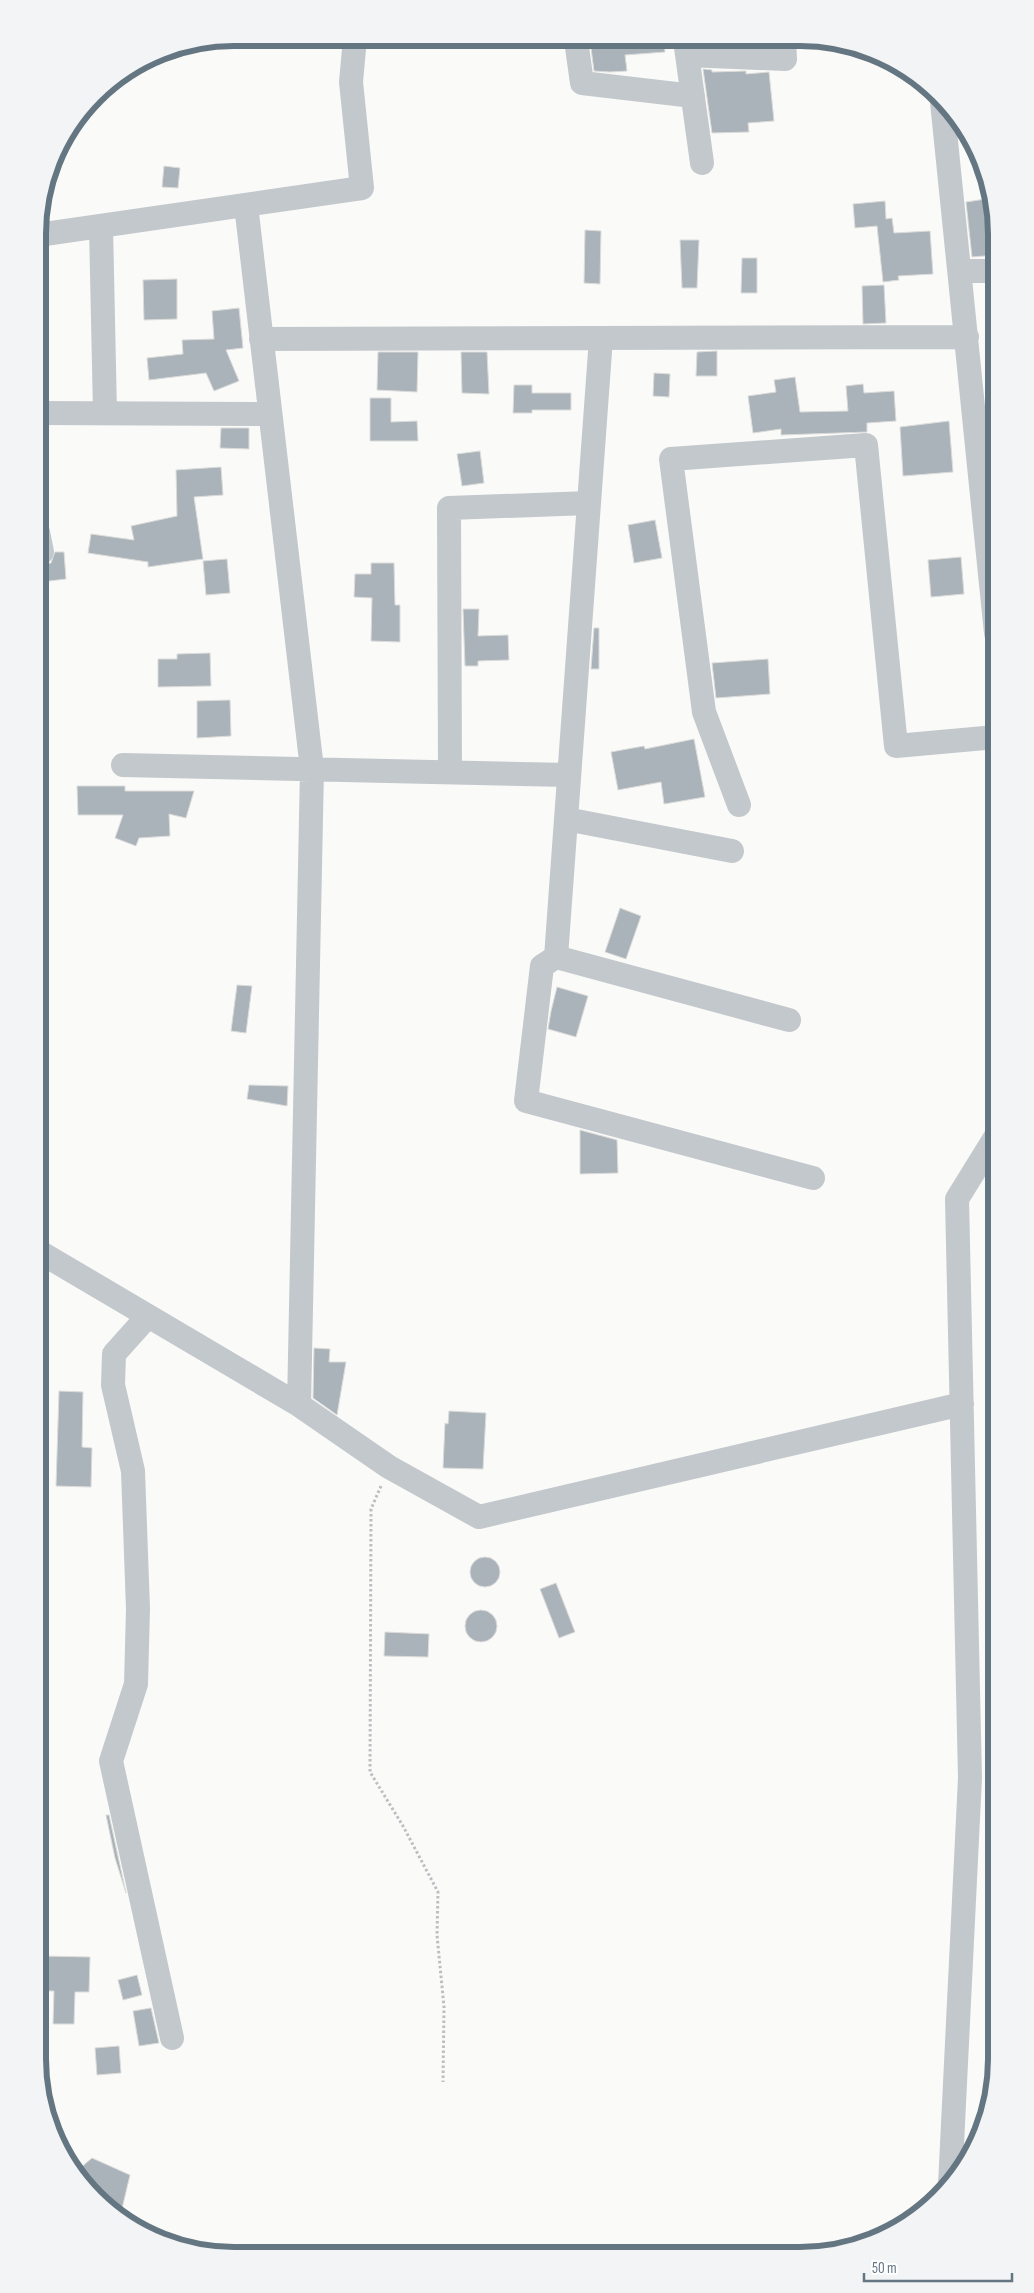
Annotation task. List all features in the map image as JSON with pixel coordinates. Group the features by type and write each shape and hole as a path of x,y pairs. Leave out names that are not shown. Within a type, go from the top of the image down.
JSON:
{"street":[{"path":"46,234 362,188 351,82 354,46"},
{"path":"577,46 582,83 693,96"},
{"path":"702,163 686,47 785,59 784,46"},
{"path":"943,113 967,337 986,428 988,469"},
{"path":"246,205 312,769 299,1405"},
{"path":"101,226 105,413"},
{"path":"960,270 988,271"},
{"path":"261,339 967,337"},
{"path":"556,957 602,338"},
{"path":"46,413 270,414"},
{"path":"739,805 704,712 672,459 866,445 896,746 988,738"},
{"path":"450,772 449,508 589,503"},
{"path":"123,765 569,775"},
{"path":"566,819 732,851"},
{"path":"788,1020 556,957 542,966 526,1101 813,1178"},
{"path":"951,2171 970,1778 957,1199 988,1149"},
{"path":"46,1257 299,1405 389,1466 479,1517 962,1404"},
{"path":"148,1316 114,1354 113,1385 133,1471 138,1609 136,1684 111,1761 172,2038"}],"path":[{"path":"389,1466 371,1509 370,1772 407,1833 438,1892 437,1935 444,2007 443,2082"}],"building":[{"path":"591,46 664,46 665,52 625,55 627,71 594,71"},
{"path":"703,69 712,70 712,72 746,71 746,74 769,72 774,121 748,123 749,132 712,133"},
{"path":"164,166 180,168 178,188 162,187"},
{"path":"984,199 988,256 972,257 966,202"},
{"path":"885,201 886,219 892,218 894,233 930,231 933,274 898,276 899,280 883,282 877,226 855,228 853,204"},
{"path":"585,230 601,231 600,284 584,283"},
{"path":"680,240 699,240 697,288 682,288"},
{"path":"742,258 757,258 757,293 741,293"},
{"path":"177,279 177,319 144,320 143,280"},
{"path":"884,285 886,323 863,324 862,286"},
{"path":"239,308 243,348 226,350 239,381 214,391 206,373 149,380 147,358 183,354 182,340 214,339 212,311"},
{"path":"717,351 717,376 696,376 697,352"},
{"path":"378,352 418,352 417,392 377,390"},
{"path":"461,352 487,352 489,394 462,393"},
{"path":"654,373 670,374 669,397 653,396"},
{"path":"795,377 800,412 848,411 846,386 863,384 864,393 894,391 896,421 867,423 867,432 781,435 781,429 753,433 748,396 776,392 774,380"},
{"path":"514,385 532,385 532,393 571,393 571,410 532,410 532,413 513,413"},
{"path":"370,398 391,398 391,422 417,421 418,441 370,441"},
{"path":"949,421 953,472 903,476 900,427"},
{"path":"221,428 249,428 249,449 220,448"},
{"path":"480,451 484,483 462,486 457,454"},
{"path":"221,467 223,495 194,497 203,559 148,567 148,562 88,553 91,534 134,540 131,526 177,516 176,470"},
{"path":"655,520 662,558 634,563 628,525"},
{"path":"55,552 64,552 66,579 46,581 46,564 51,563"},
{"path":"961,557 964,594 931,597 928,560"},
{"path":"227,559 230,593 206,595 203,561"},
{"path":"371,563 394,563 395,605 400,605 400,642 371,641 372,598 354,597 355,574 371,574"},
{"path":"463,609 479,609 478,636 508,635 509,660 478,661 478,666 465,666"},
{"path":"594,628 599,628 599,669 591,669"},
{"path":"210,653 211,686 158,687 158,659 177,659 177,654"},
{"path":"768,659 770,694 716,698 712,663"},
{"path":"230,700 231,736 197,738 197,701"},
{"path":"694,739 705,797 664,804 661,782 618,790 611,752 644,746 645,749"},
{"path":"77,786 125,786 125,791 194,791 186,818 169,814 170,836 139,838 136,846 115,838 123,815 78,815"},
{"path":"620,908 641,916 626,959 605,952"},
{"path":"237,985 252,986 246,1033 231,1031"},
{"path":"557,987 588,996 576,1037 548,1029"},
{"path":"249,1085 288,1086 287,1106 247,1099"},
{"path":"580,1130 617,1140 618,1173 580,1174"},
{"path":"314,1348 330,1349 329,1362 346,1362 337,1415 313,1398"},
{"path":"59,1391 83,1392 82,1447 92,1448 91,1487 56,1486"},
{"path":"449,1411 486,1413 483,1469 443,1468 445,1423 448,1424"},
{"path":"485,1557 496,1561 500,1572 496,1583 485,1587 474,1583 470,1572 474,1561"},
{"path":"556,1583 575,1632 559,1638 540,1589"},
{"path":"481,1610 487,1611 492,1615 496,1620 496,1632 492,1637 487,1641 481,1642 475,1641 470,1637 466,1632 465,1626 466,1620 470,1615 475,1611"},
{"path":"385,1632 429,1634 428,1657 384,1656"},
{"path":"106,1815 109,1815 126,1893 115,1858"},
{"path":"46,1956 90,1957 89,1992 75,1992 74,2024 53,2024 54,1991 46,1991"},
{"path":"137,1975 142,1995 123,2000 118,1980"},
{"path":"151,2008 159,2043 139,2046 133,2011"},
{"path":"119,2046 121,2073 97,2075 95,2048"},
{"path":"92,2158 130,2175 122,2209 101,2192 81,2167"}]}
